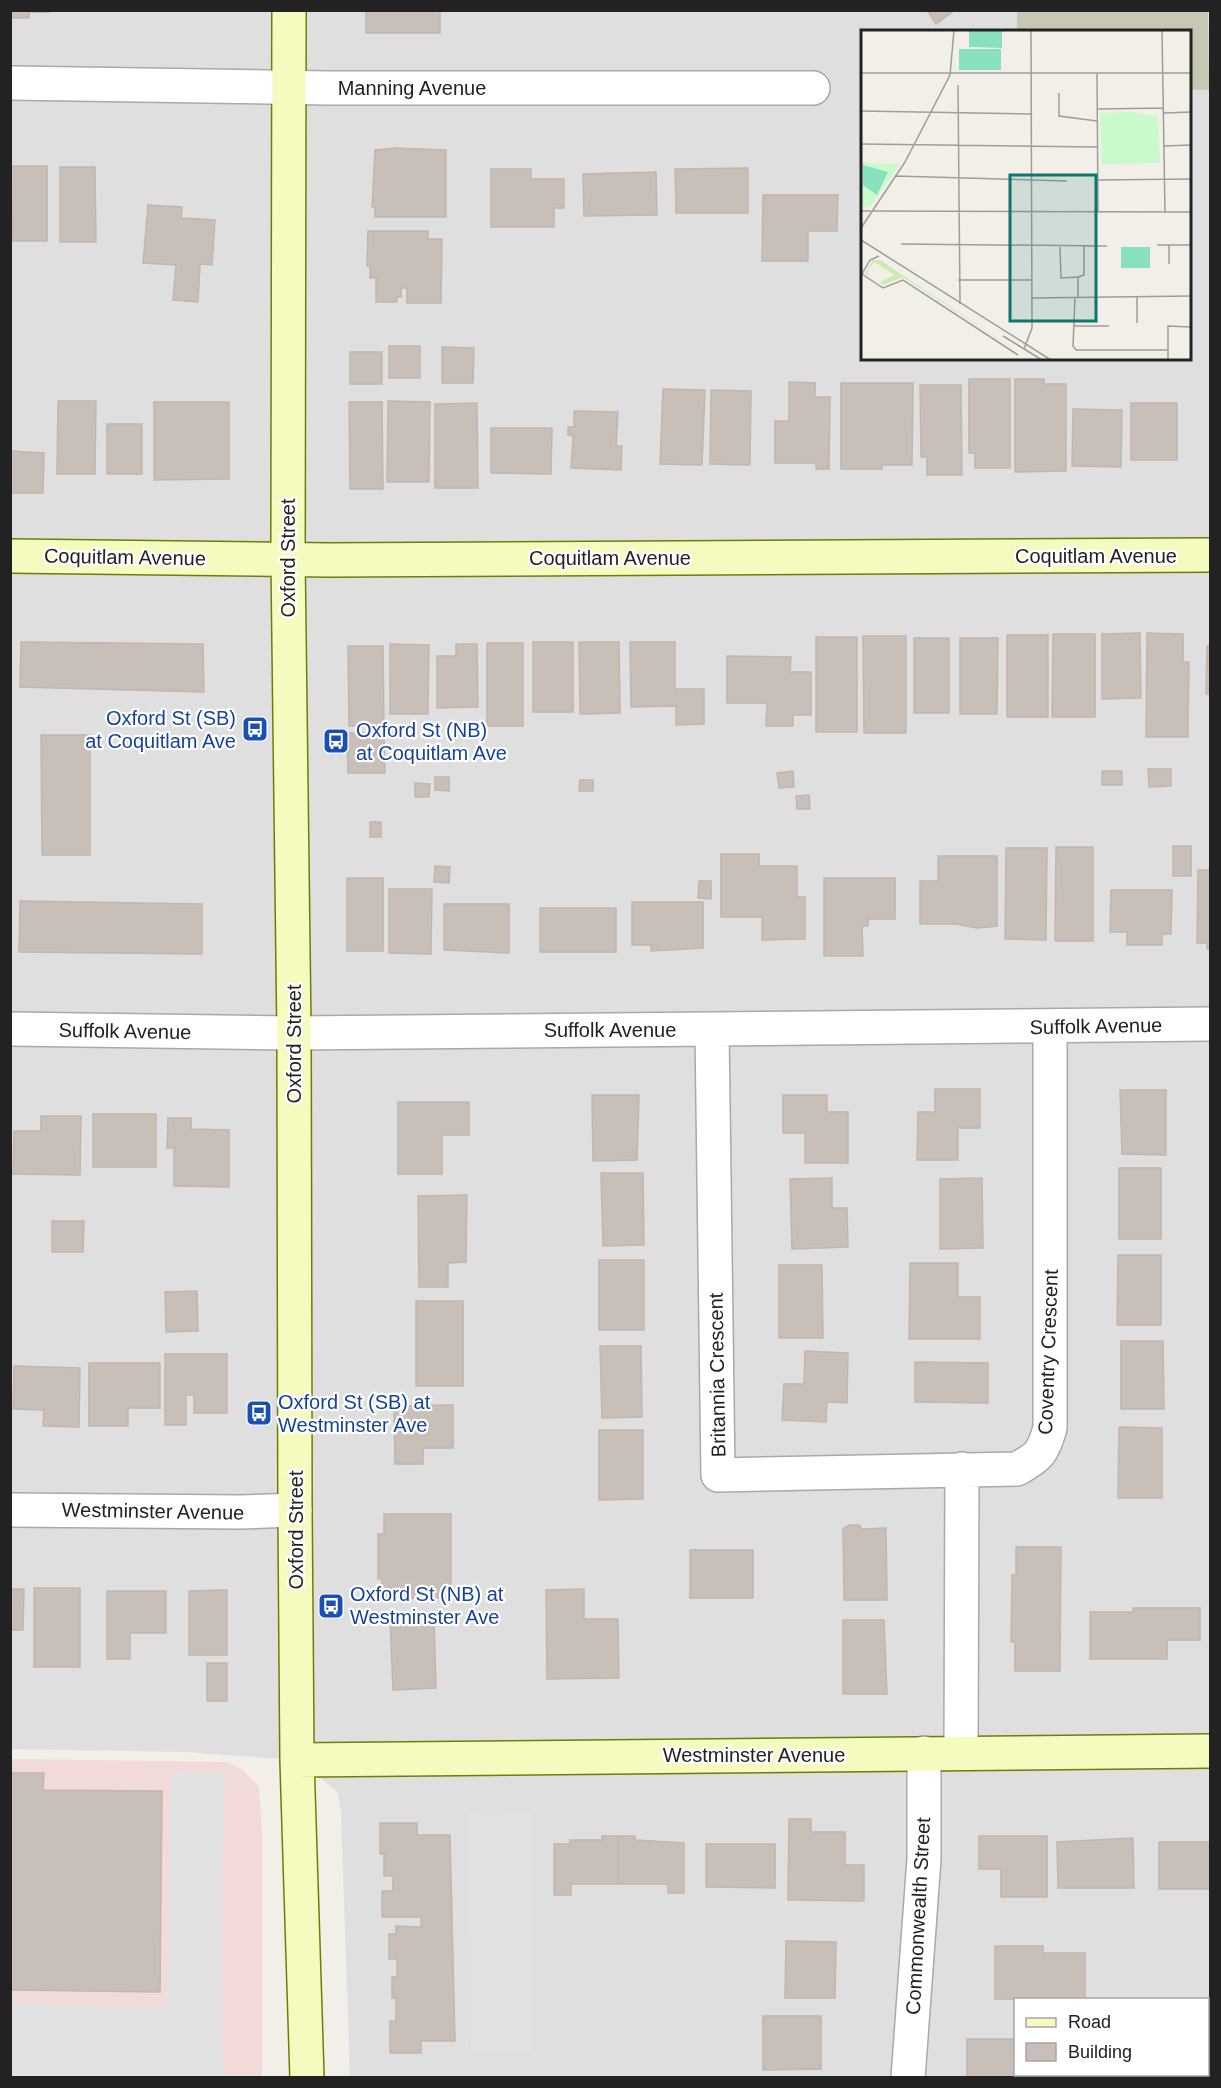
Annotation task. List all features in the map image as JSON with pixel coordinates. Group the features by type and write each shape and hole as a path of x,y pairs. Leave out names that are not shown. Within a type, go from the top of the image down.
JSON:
{"street":[{"name":"Oxford Street","path":"289,10 288,559 294,1033 297,1760 307,2078"},
{"name":"Manning Avenue","path":"10,83 288,88 813,88"},
{"name":"Coquitlam Avenue","path":"10,556 288,559 1210,555"},
{"name":"Suffolk Avenue","path":"10,1029 294,1033 1210,1024"},
{"name":"Coventry Crescent","path":"962,1469 1017,1469 1034,1460 1044,1448 1050,1428 1050,1027"},
{"name":"Britannia Crescent","path":"712,1030 718,1475 962,1469"},
{"path":"961,1753 962,1469"},
{"name":"Westminster Avenue","path":"10,1510 240,1512 295,1510"},
{"name":"Westminster Avenue","path":"297,1760 1210,1751"},
{"name":"Commonwealth Street","path":"908,2078 924,1859 924,1754"}],"shaded area":[{"path":"11,11 1210,11 1210,2077 350,2077 341,1812 338,1792 297,1760 183,1752 11,1749"},
{"path":"1017,11 1208,11 1209,90 1191,90 1191,30 1017,30"},
{"path":"11,1759 226,1762 243,1770 259,1787 262,1830 262,2077 11,2078"},
{"path":"171,1771 225,1773 221,1962 224,2077 11,2077 11,2004 167,2007"},
{"path":"530,1813 531,2050 471,2050 469,1814"}],"building":[{"path":"10,10 50,10 50,12 29,12 29,18 10,18"},
{"path":"366,10 440,10 440,33 366,33"},
{"path":"927,10 955,10 936,24"},
{"path":"396,148 446,150 446,217 375,217 375,207 372,207 375,150"},
{"path":"11,166 47,166 47,241 12,241"},
{"path":"60,167 95,167 96,242 60,242"},
{"path":"748,168 748,213 676,213 675,169"},
{"path":"491,169 531,169 531,179 564,179 564,208 554,208 554,227 491,227"},
{"path":"656,172 657,215 584,216 583,174"},
{"path":"763,195 838,195 837,231 808,231 808,261 762,261"},
{"path":"148,205 182,207 181,218 215,220 212,265 200,264 198,302 173,300 176,265 143,263"},
{"path":"368,231 428,231 428,239 442,239 441,303 407,303 407,288 401,288 401,297 397,297 397,302 376,302 376,278 370,278 370,266 367,266"},
{"path":"389,346 420,346 420,378 389,378"},
{"path":"442,347 474,348 473,383 442,383"},
{"path":"350,352 382,352 382,384 350,384"},
{"path":"969,379 1010,379 1010,468 975,468 975,453 969,453"},
{"path":"1015,379 1044,379 1044,384 1066,384 1066,471 1015,472"},
{"path":"789,382 815,383 815,397 830,397 829,469 816,469 816,463 775,463 775,421 789,421"},
{"path":"841,383 913,383 912,465 882,465 882,469 841,469"},
{"path":"920,385 961,385 962,475 927,475 927,457 921,457"},
{"path":"663,389 705,390 702,465 660,464"},
{"path":"711,390 751,391 750,465 710,464"},
{"path":"58,401 96,401 95,474 57,474"},
{"path":"388,401 430,402 429,482 387,482"},
{"path":"154,402 229,402 229,479 154,480"},
{"path":"349,402 382,402 383,489 350,489"},
{"path":"477,403 478,488 435,488 435,404"},
{"path":"1131,403 1177,403 1177,460 1131,460"},
{"path":"1073,409 1122,410 1121,467 1072,466"},
{"path":"574,411 618,412 616,446 622,446 621,470 571,468 573,436 568,435 568,427 574,427"},
{"path":"107,424 142,424 142,474 107,474"},
{"path":"491,428 552,428 551,474 491,473"},
{"path":"10,451 44,453 43,493 10,493"},
{"path":"1140,633 1141,698 1102,699 1102,634"},
{"path":"1147,633 1183,634 1183,662 1189,662 1188,737 1146,737"},
{"path":"1053,634 1095,634 1095,717 1052,717"},
{"path":"1007,635 1048,635 1048,717 1007,717"},
{"path":"863,636 906,636 906,733 864,733"},
{"path":"816,637 857,637 857,732 816,732"},
{"path":"914,638 949,638 949,713 914,713"},
{"path":"960,638 998,638 997,714 960,714"},
{"path":"21,642 203,644 204,692 20,687"},
{"path":"533,642 573,642 573,712 533,712"},
{"path":"579,642 619,642 620,713 580,714"},
{"path":"630,642 675,642 675,689 704,689 704,724 676,725 676,706 631,707"},
{"path":"487,643 523,643 523,726 487,726"},
{"path":"390,644 429,645 428,714 390,714"},
{"path":"456,644 477,644 478,707 437,708 437,656 456,656"},
{"path":"348,646 383,646 384,726 349,726"},
{"path":"1207,646 1210,646 1210,694 1206,694"},
{"path":"727,656 791,657 790,672 811,672 811,715 793,715 793,726 766,726 767,703 727,703"},
{"path":"347,733 384,733 385,773 348,773"},
{"path":"41,735 90,735 90,855 42,855"},
{"path":"1148,769 1171,769 1171,786 1149,787"},
{"path":"793,771 794,787 779,788 777,773"},
{"path":"1102,771 1122,771 1122,785 1102,785"},
{"path":"435,777 449,777 449,791 435,790"},
{"path":"580,780 593,780 593,791 579,791"},
{"path":"415,783 430,784 429,797 415,797"},
{"path":"809,795 810,809 797,809 796,796"},
{"path":"370,822 381,822 381,837 370,837"},
{"path":"1173,846 1191,846 1191,876 1173,876"},
{"path":"1056,847 1093,847 1093,941 1055,941"},
{"path":"1006,848 1047,848 1046,940 1005,939"},
{"path":"721,854 759,854 759,866 797,866 797,897 805,897 805,939 762,940 762,917 721,917"},
{"path":"938,856 997,856 997,926 977,928 956,924 920,924 920,881 938,881"},
{"path":"435,866 450,867 449,883 434,882"},
{"path":"1198,870 1210,870 1210,949 1207,949 1207,943 1197,943"},
{"path":"347,878 383,878 383,951 347,951"},
{"path":"824,878 895,878 895,919 868,919 868,926 862,926 863,956 824,956"},
{"path":"699,881 711,881 711,899 698,898"},
{"path":"389,889 432,889 431,954 389,953"},
{"path":"1111,890 1172,890 1171,934 1162,934 1162,945 1127,945 1127,932 1110,932"},
{"path":"20,901 202,904 202,954 19,952"},
{"path":"632,902 703,902 703,948 651,951 651,945 632,945"},
{"path":"444,904 509,904 509,953 444,950"},
{"path":"540,908 616,908 616,952 540,952"},
{"path":"935,1089 980,1089 980,1128 958,1128 958,1160 917,1160 918,1112 935,1112"},
{"path":"1120,1090 1166,1090 1166,1155 1122,1154"},
{"path":"592,1095 639,1095 637,1160 593,1161"},
{"path":"783,1095 827,1095 827,1112 848,1112 848,1163 805,1163 805,1133 783,1133"},
{"path":"398,1102 469,1102 469,1135 442,1135 442,1174 398,1174"},
{"path":"93,1114 156,1114 156,1167 93,1167"},
{"path":"41,1116 81,1116 80,1175 13,1174 14,1131 41,1131"},
{"path":"168,1118 191,1118 191,1129 229,1130 229,1187 174,1186 174,1148 167,1148"},
{"path":"1119,1168 1161,1168 1161,1239 1119,1239"},
{"path":"601,1173 643,1173 644,1245 603,1246"},
{"path":"832,1178 832,1208 847,1208 848,1247 792,1249 790,1179"},
{"path":"982,1178 983,1248 940,1249 940,1179"},
{"path":"467,1195 466,1262 448,1263 448,1287 419,1287 418,1196"},
{"path":"52,1221 84,1221 83,1252 52,1252"},
{"path":"1118,1255 1161,1255 1161,1325 1117,1325"},
{"path":"599,1260 644,1260 644,1330 599,1330"},
{"path":"910,1263 958,1263 958,1297 980,1297 980,1339 909,1339"},
{"path":"779,1265 822,1265 823,1338 779,1338"},
{"path":"197,1291 198,1331 166,1332 165,1292"},
{"path":"416,1301 463,1301 463,1386 416,1386"},
{"path":"1121,1341 1163,1341 1164,1409 1121,1409"},
{"path":"600,1346 641,1346 642,1417 602,1418"},
{"path":"805,1351 848,1353 847,1403 827,1402 826,1422 782,1420 784,1384 804,1384"},
{"path":"165,1354 227,1354 227,1413 194,1413 194,1395 186,1395 186,1425 165,1425"},
{"path":"915,1362 988,1363 988,1403 915,1402"},
{"path":"89,1363 160,1363 160,1408 128,1408 128,1426 89,1426"},
{"path":"14,1366 80,1368 79,1427 43,1426 44,1410 13,1409"},
{"path":"453,1405 453,1448 423,1448 423,1464 395,1464 394,1406"},
{"path":"1119,1427 1162,1428 1162,1498 1118,1498"},
{"path":"599,1430 643,1430 643,1499 599,1500"},
{"path":"384,1514 451,1514 451,1598 382,1598 382,1579 378,1579 378,1534 384,1534"},
{"path":"849,1525 859,1525 862,1529 886,1528 887,1600 844,1600 843,1529"},
{"path":"1016,1547 1061,1547 1060,1671 1015,1671 1015,1642 1011,1642 1012,1575 1016,1575"},
{"path":"690,1550 753,1550 753,1598 690,1598"},
{"path":"34,1588 80,1588 80,1667 34,1667"},
{"path":"10,1589 24,1589 23,1630 10,1630"},
{"path":"584,1589 584,1619 618,1619 619,1678 547,1679 546,1590"},
{"path":"227,1590 227,1655 189,1655 189,1591"},
{"path":"107,1591 166,1591 166,1633 130,1633 130,1659 107,1659"},
{"path":"1133,1608 1200,1608 1200,1640 1167,1640 1167,1659 1090,1659 1090,1612 1133,1612"},
{"path":"434,1617 436,1688 393,1690 390,1618"},
{"path":"843,1620 884,1620 887,1694 843,1694"},
{"path":"207,1663 227,1663 227,1701 207,1701"},
{"path":"10,1773 44,1773 43,1790 162,1791 160,1992 10,1990"},
{"path":"789,1819 811,1819 811,1832 845,1832 845,1865 864,1865 864,1901 788,1900"},
{"path":"380,1823 417,1823 417,1835 450,1835 455,2041 421,2041 421,2053 390,2053 390,2021 396,2021 396,1998 392,1998 392,1977 397,1977 397,1959 389,1959 389,1934 396,1934 396,1926 421,1927 421,1917 382,1917 382,1891 393,1891 393,1876 384,1876 384,1854 380,1854"},
{"path":"602,1836 618,1836 618,1884 571,1884 571,1895 554,1895 554,1844 570,1844 570,1840 602,1840"},
{"path":"618,1836 635,1836 635,1840 684,1843 684,1893 668,1893 668,1884 618,1884"},
{"path":"979,1836 1047,1836 1047,1897 1001,1897 1001,1869 979,1869"},
{"path":"1133,1838 1134,1888 1058,1888 1057,1842"},
{"path":"1159,1842 1210,1842 1210,1889 1159,1889"},
{"path":"706,1844 775,1844 775,1888 706,1887"},
{"path":"786,1941 836,1942 835,1998 785,1998"},
{"path":"995,1946 1043,1946 1043,1953 1085,1953 1085,1998 995,1999"},
{"path":"763,2016 821,2016 821,2069 763,2070"},
{"path":"967,2039 1014,2039 1014,2076 1023,2076 1023,2078 967,2078"},
{"path":"1049,2076 1110,2076 1110,2078 1049,2078"},
{"path":"1124,2076 1173,2076 1173,2078 1124,2078"}],"place":[{"name":"Oxford St (SB) at Coquitlam Ave","path":"255,729"},
{"name":"Oxford St (NB) at Coquitlam Ave","path":"336,741"},
{"name":"Oxford St (SB) at Westminster Ave","path":"259,1413"},
{"name":"Oxford St (NB) at Westminster Ave","path":"331,1606"}]}
